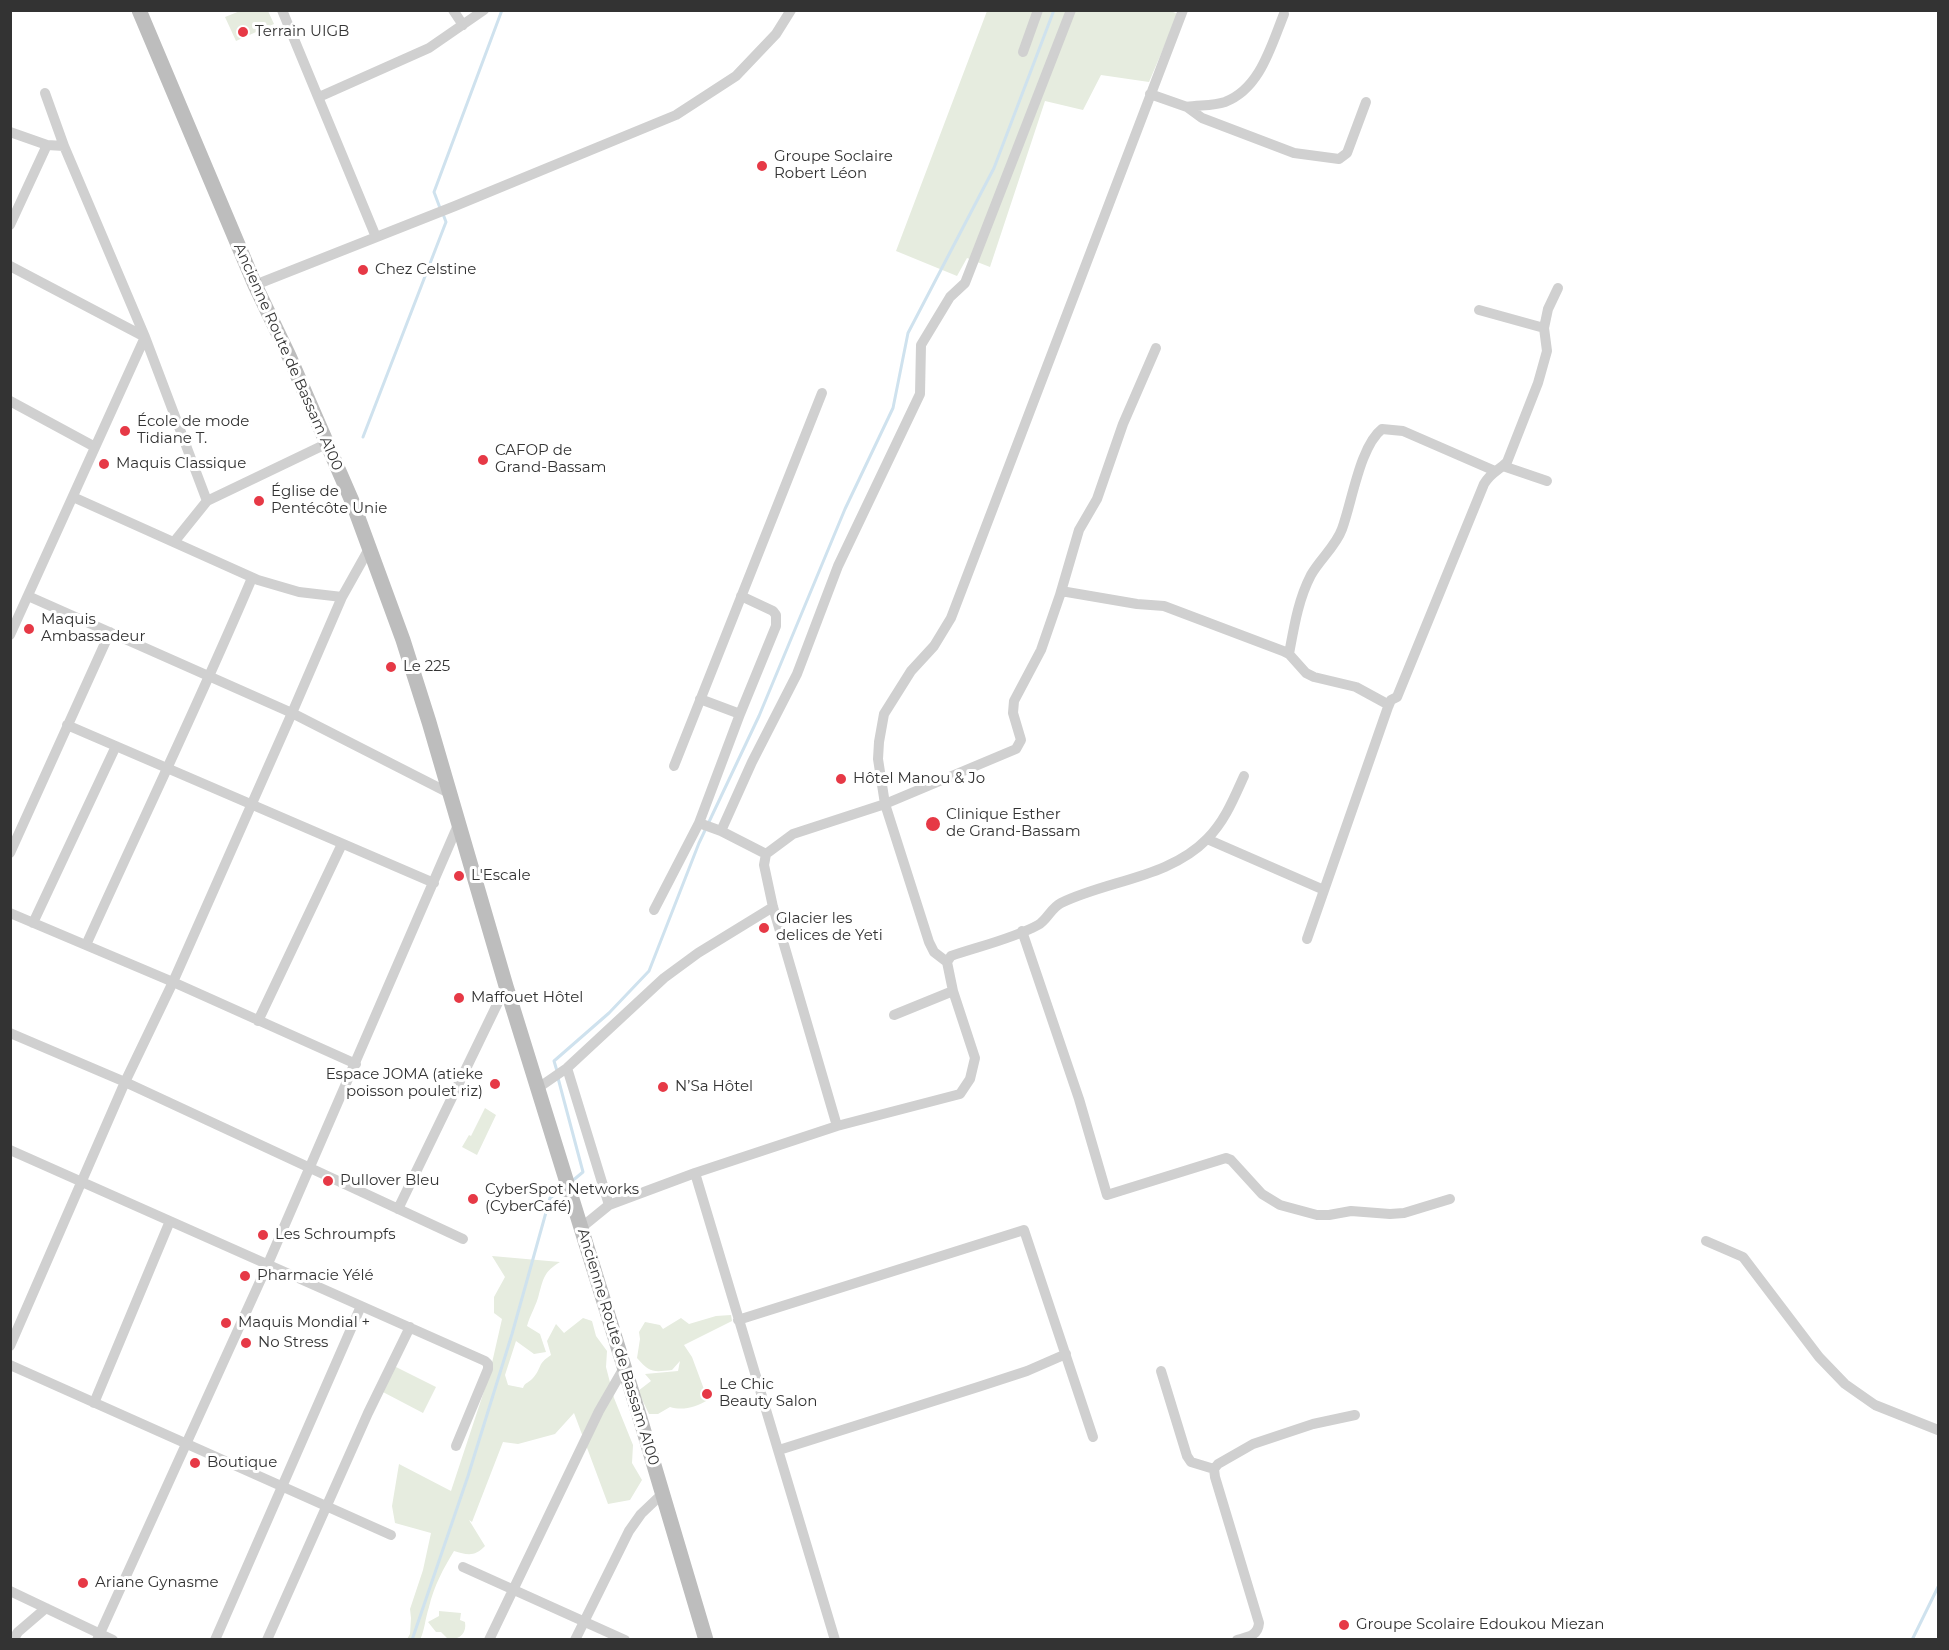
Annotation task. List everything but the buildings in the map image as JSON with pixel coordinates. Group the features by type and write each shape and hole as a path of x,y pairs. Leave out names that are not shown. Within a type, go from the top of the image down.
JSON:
{"main road":[{"name":"Ancienne Route de Bassam A100","path":"139,10 255,285 289,356 370,547 403,640 506,986 625,1366 706,1640"}],"street":[{"path":"282,10 376,237"},
{"path":"453,10 463,25"},
{"path":"319,97 429,48 484,10"},
{"path":"255,285 676,115 736,76 776,34 791,10"},
{"path":"1023,52 1038,10"},
{"path":"721,831 752,762 797,674 838,566 920,394 921,345 950,297 965,283 1071,10"},
{"path":"582,1227 609,1205 695,1173 837,1126 960,1094 970,1079 975,1058 953,992 947,962 934,952 929,942 885,804 878,759 880,730 884,714 911,671 934,646 951,618 1182,10"},
{"path":"1187,107 1223,102 1240,95 1254,80 1262,66 1284,14"},
{"path":"45,93 64,146 145,337 207,501"},
{"path":"1150,94 1187,107 1202,118 1294,153 1339,159 1347,153 1366,102"},
{"path":"10,132 47,145 64,146"},
{"path":"10,225 47,145"},
{"path":"10,266 145,337"},
{"path":"1307,939 1391,700 1397,697 1484,484 1490,473 1507,462 1538,382 1546,351 1544,328 1548,309 1558,288"},
{"path":"1479,310 1544,328"},
{"path":"10,635 145,337"},
{"path":"837,1126 773,907 764,865 766,854 793,834 885,804 1016,749 1021,740 1013,713 1014,701 1041,650 1079,530 1097,498 1123,424 1156,348"},
{"path":"674,766 822,393"},
{"path":"10,401 96,447"},
{"path":"1289,654 1298,607 1311,574 1341,533 1366,451 1374,435 1382,429 1403,431 1499,468 1547,481"},
{"path":"174,542 207,501 326,444"},
{"path":"73,497 252,578 299,592 342,597"},
{"path":"10,1346 342,597 370,547"},
{"path":"86,945 166,767 210,676 252,578"},
{"path":"1061,591 1137,604 1164,606 1289,654 1306,673 1356,687 1389,705"},
{"path":"28,596 292,713 449,793"},
{"path":"654,910 699,823 776,626 777,620 773,611 741,596"},
{"path":"10,853 110,632"},
{"path":"700,699 740,714"},
{"path":"67,725 434,883"},
{"path":"33,923 116,746"},
{"path":"947,962 951,956 1040,924 1058,904 1092,890 1150,873 1187,855 1207,839 1225,816 1244,776"},
{"path":"699,823 721,831 766,854"},
{"path":"98,1636 267,1266 458,825"},
{"path":"1207,839 1324,890"},
{"path":"258,1021 342,844"},
{"path":"538,1088 567,1068 664,978 698,953 773,907"},
{"path":"10,913 173,982 356,1064"},
{"path":"1022,931 1079,1098 1107,1195 1226,1158 1231,1160 1262,1194 1280,1205 1317,1215 1351,1210 1404,1213 1450,1199"},
{"path":"398,1209 506,986"},
{"path":"894,1015 953,992"},
{"path":"10,1033 126,1082 463,1239"},
{"path":"567,1068 609,1205"},
{"path":"10,1150 485,1361 488,1369 456,1446"},
{"path":"695,1173 834,1640"},
{"path":"94,1403 170,1221"},
{"path":"738,1320 1024,1230 1093,1437"},
{"path":"1706,1241 1743,1257 1819,1357 1845,1384 1875,1405 1938,1430"},
{"path":"215,1640 361,1306"},
{"path":"267,1640 410,1327"},
{"path":"779,1450 1027,1371 1066,1354"},
{"path":"10,1365 391,1535"},
{"path":"489,1640 599,1411 625,1366"},
{"path":"1161,1371 1187,1456 1191,1462 1214,1469"},
{"path":"1237,1640 1254,1635 1258,1629 1258,1623 1214,1469 1218,1464 1253,1444 1313,1424 1355,1415"},
{"path":"575,1640 629,1531 641,1514 662,1494"},
{"path":"463,1566 625,1640"},
{"path":"10,1591 98,1636 113,1640"},
{"path":"13,1640 18,1632 46,1608"}],"shaded area":[{"path":"1168,10 1178,14 1149,82 1101,75 1083,110 1045,101 990,267 967,258 957,276 896,251 987,11"},
{"name":"Terrain UIGB","path":"240,11 268,11 274,24 236,41 225,17"},
{"path":"485,1108 496,1115 477,1155 462,1147 469,1135 471,1136"},
{"path":"492,1256 560,1262 545,1275 527,1326 540,1334 546,1352 534,1354 516,1341 505,1375 508,1385 523,1388 536,1375 544,1361 551,1355 547,1341 556,1324 564,1333 583,1318 592,1321 596,1336 607,1351 606,1367 614,1398 633,1445 632,1463 642,1480 630,1500 608,1504 574,1413 555,1434 518,1444 503,1442 472,1522 469,1520 485,1546 471,1554 454,1551 433,1592 420,1640 407,1639 410,1634 410,1609 423,1570 431,1533 395,1523 392,1506 399,1464 451,1491 489,1376 502,1319 494,1313 494,1297 505,1277"},
{"path":"731,1315 732,1321 684,1345 692,1357 708,1400 689,1408 670,1407 658,1414 649,1414 638,1391 651,1381 645,1374 678,1371 680,1361 672,1370 656,1371 649,1369 637,1358 639,1332 645,1322 660,1325 663,1329 681,1318 689,1324 716,1316"},
{"path":"394,1366 436,1387 423,1413 381,1391"},
{"path":"439,1611 461,1613 460,1620 465,1622 465,1630 461,1635 448,1639 441,1632 436,1632 428,1622 439,1616"}],"waterway":[{"path":"440,208 434,192 502,10"},
{"path":"557,1071 554,1061 609,1013 649,971 699,843 759,716 845,509 893,408 908,333 994,168 1054,10"},
{"path":"363,437 446,222 443,214"},
{"path":"558,1078 583,1172 571,1182"},
{"path":"412,1640 468,1476 512,1334 550,1198 563,1188"},
{"path":"1912,1640 1938,1587"}],"place":[{"name":"Terrain UIGB","path":"243,32"},
{"name":"Groupe Soclaire Robert Léon","path":"762,166"},
{"name":"Chez Celstine","path":"363,270"},
{"name":"École de mode Tidiane T.","path":"125,431"},
{"name":"CAFOP de Grand-Bassam","path":"483,460"},
{"name":"Maquis Classique","path":"104,464"},
{"name":"Église de Pentécôte Unie","path":"259,501"},
{"name":"Maquis Ambassadeur","path":"29,629"},
{"name":"Le 225","path":"391,667"},
{"name":"Hôtel Manou & Jo","path":"841,779"},
{"name":"Clinique Esther de Grand-Bassam","path":"933,824"},
{"name":"L'Escale","path":"459,876"},
{"name":"Glacier les delices de Yeti","path":"764,928"},
{"name":"Maffouet Hôtel","path":"459,998"},
{"name":"Espace JOMA (atieke poisson poulet riz)","path":"495,1084"},
{"name":"N’Sa Hôtel","path":"663,1087"},
{"name":"Pullover Bleu","path":"328,1181"},
{"name":"CyberSpot Networks (CyberCafé)","path":"473,1199"},
{"name":"Les Schroumpfs","path":"263,1235"},
{"name":"Pharmacie Yélé","path":"245,1276"},
{"name":"Maquis Mondial +","path":"226,1323"},
{"name":"No Stress","path":"246,1343"},
{"name":"Le Chic Beauty Salon","path":"707,1394"},
{"name":"Boutique","path":"195,1463"},
{"name":"Ariane Gynasme","path":"83,1583"},
{"name":"Groupe Scolaire Edoukou Miezan","path":"1344,1625"}]}
